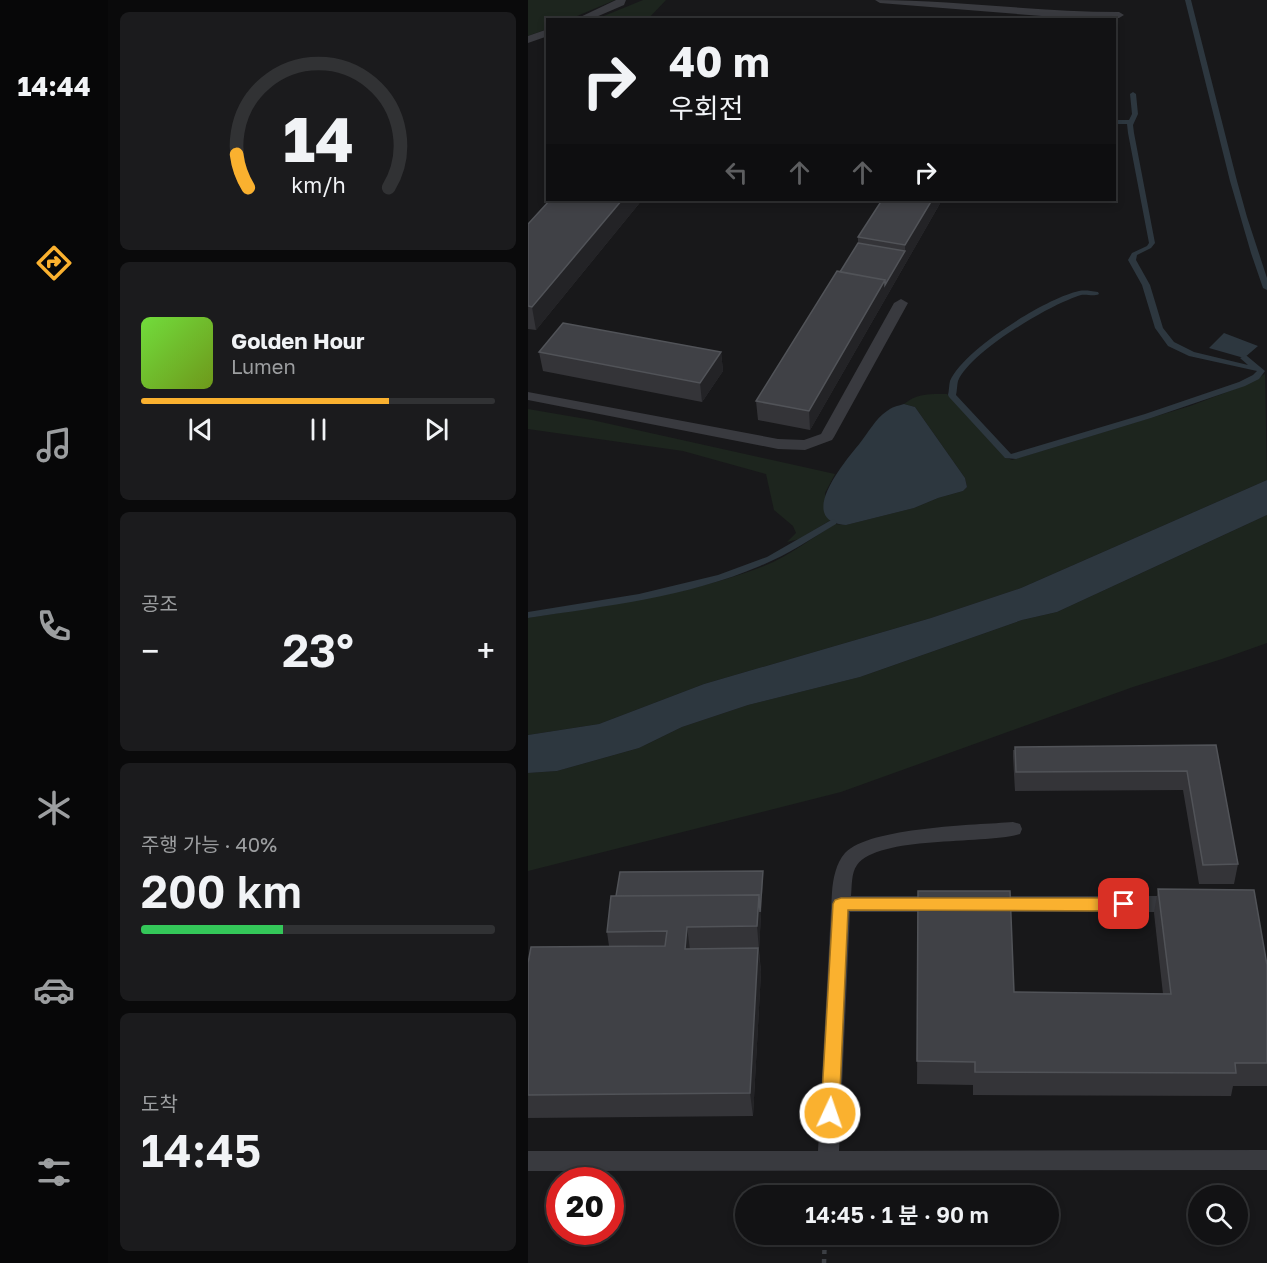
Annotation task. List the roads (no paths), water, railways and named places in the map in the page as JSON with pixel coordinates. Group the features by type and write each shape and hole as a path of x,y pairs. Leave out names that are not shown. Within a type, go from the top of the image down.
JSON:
{"lane":[{"path":"584,18 620,3 621,0"},
{"path":"880,0 1044,14 1119,15"},
{"path":"528,40 546,33"},
{"path":"528,396 778,444 805,445 826,437 901,303"},
{"path":"828,1160 841,904 844,876 851,857 873,845 912,838 1012,829"},
{"path":"841,904 1171,904"},
{"path":"528,1161 1267,1161"}],"waterway":[{"path":"1188,0 1233,181 1267,288"},
{"path":"1131,122 1135,114 1133,94"},
{"path":"1116,122 1131,122"},
{"path":"1131,122 1131,133 1152,243 1149,247 1134,254 1132,260 1146,285 1159,328 1171,344 1192,354 1253,368"},
{"path":"1095,294 1077,294 1044,308 981,350 964,366 954,381 952,395 1008,456 1013,457 1148,416 1242,384 1256,377 1261,371 1244,358"},
{"path":"528,615 639,597 721,577 770,559 833,522"}]}
